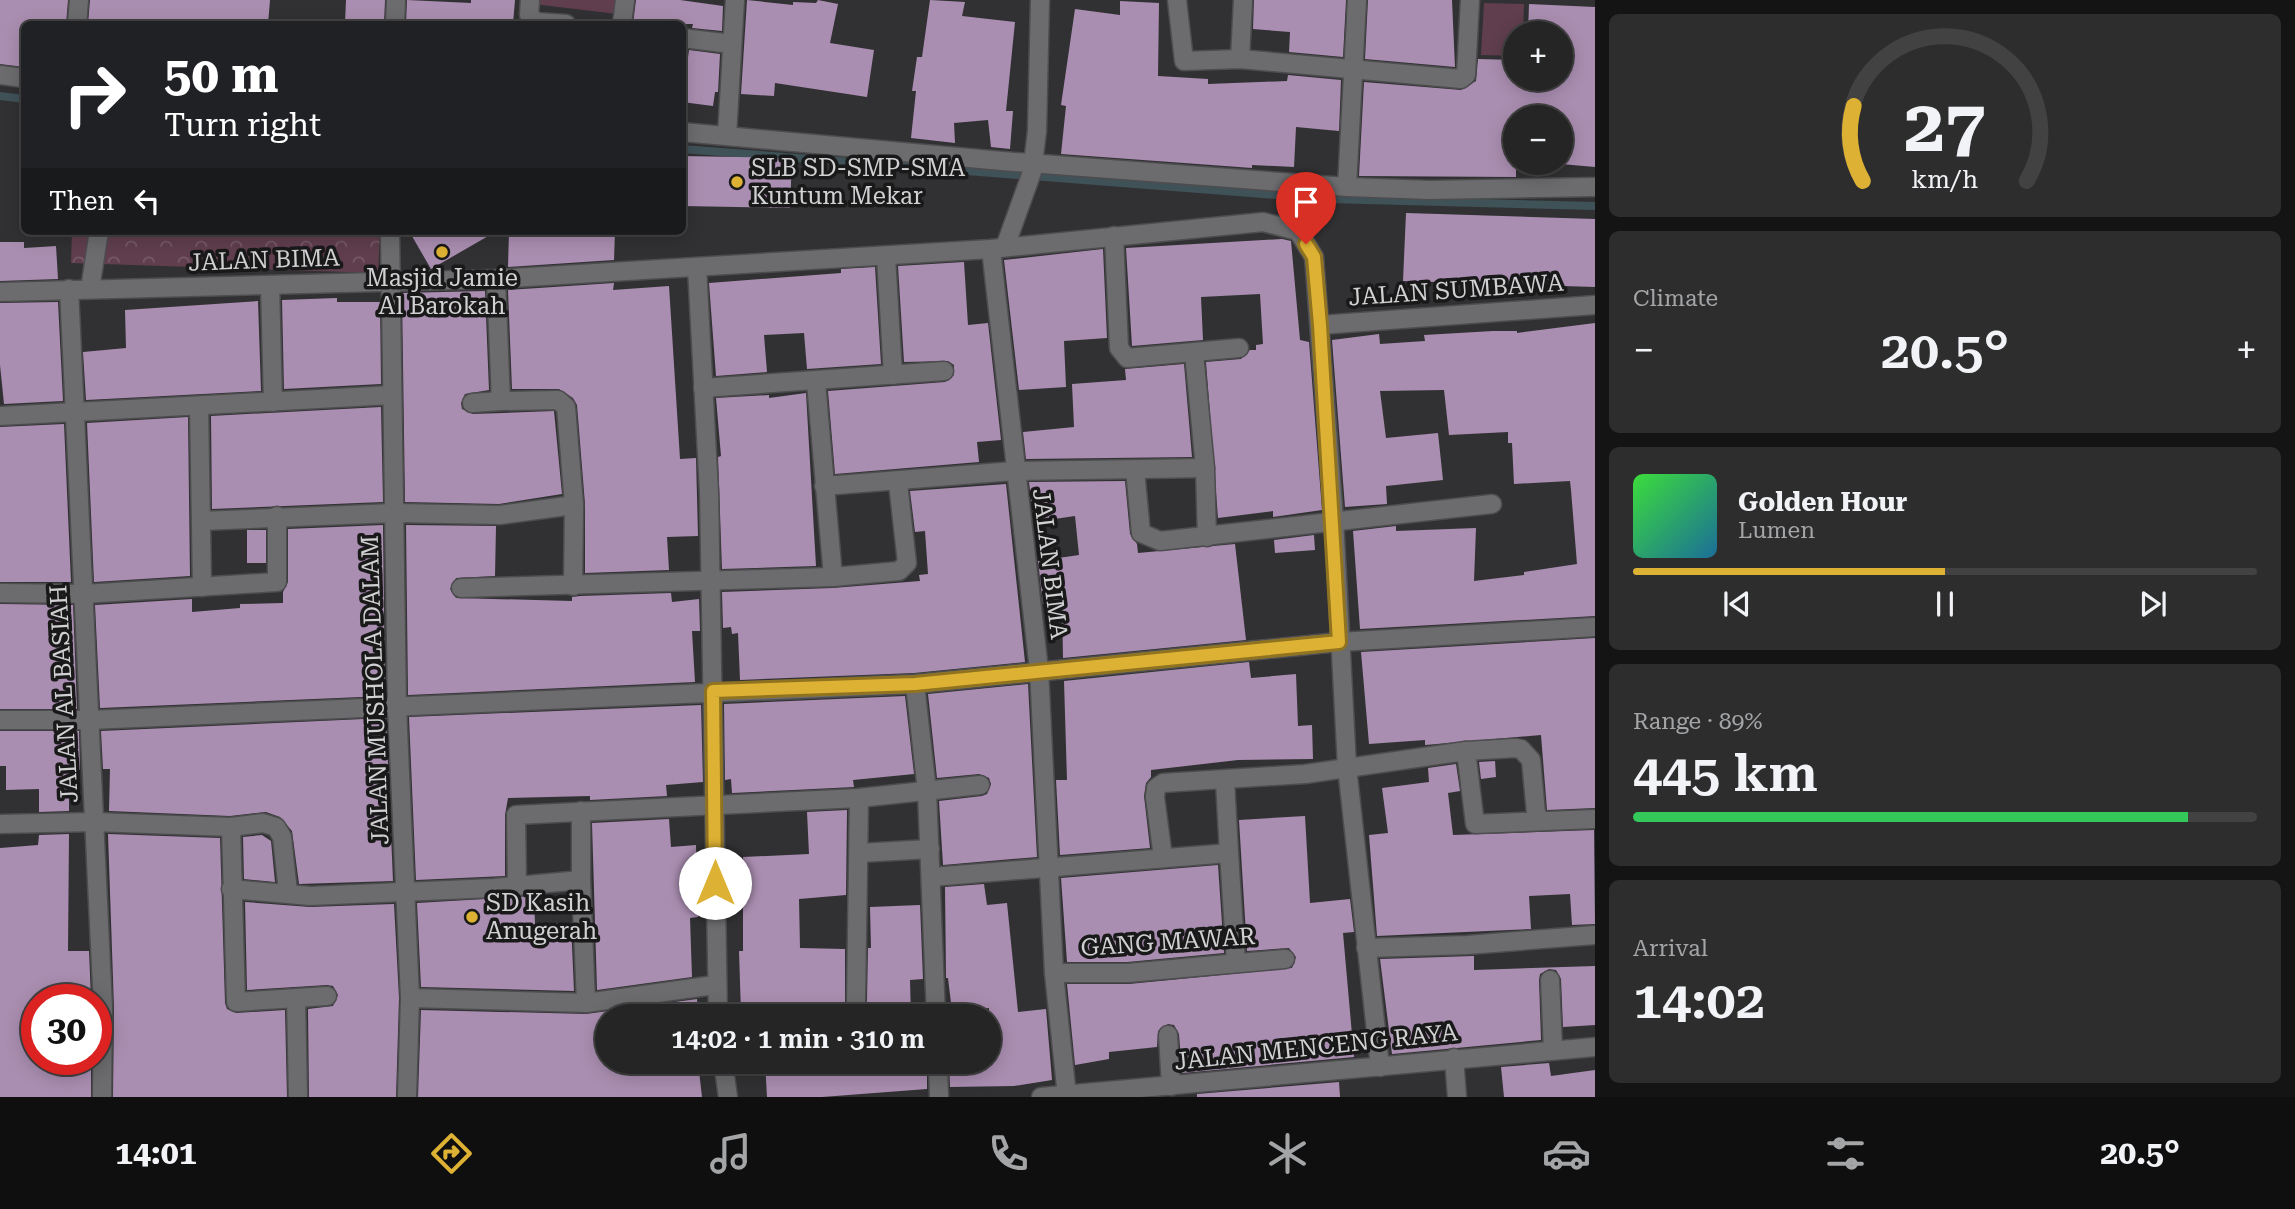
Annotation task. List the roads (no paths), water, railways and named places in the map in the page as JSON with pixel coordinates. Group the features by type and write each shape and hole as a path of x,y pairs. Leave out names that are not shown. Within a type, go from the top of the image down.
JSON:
{"street":[{"path":"77,21 79,0"},
{"path":"395,21 396,0"},
{"path":"530,0 529,15 534,21"},
{"path":"622,21 625,0"},
{"path":"727,135 735,0"},
{"name":"JALAN BIMA","path":"1040,0 1037,131 1033,168 1026,192 998,248 1014,471 1039,670 1054,973 1068,1096"},
{"path":"1177,0 1184,61 1240,60 1464,77 1470,0"},
{"path":"1240,60 1243,0"},
{"path":"1347,187 1357,0"},
{"path":"686,38 732,44"},
{"path":"0,75 21,78"},
{"path":"686,132 1305,194 1347,187 1430,190 1595,187"},
{"path":"1305,194 1298,231 1314,257 1334,519 1347,767 1380,1067"},
{"name":"JALAN BIMA","path":"0,292 496,279 998,248 1263,222 1298,231"},
{"path":"90,289 98,235"},
{"name":"JALAN MUSHOLA DALAM","path":"390,235 397,706 410,998 407,1097"},
{"path":"1114,236 1121,352 1127,358 1239,348"},
{"path":"886,256 893,376"},
{"path":"697,267 711,582 717,1004"},
{"path":"496,279 501,401"},
{"path":"270,285 273,402"},
{"name":"JALAN AL BASIAH","path":"69,289 103,1008 102,1097"},
{"name":"JALAN SUMBAWA","path":"1320,325 1595,305"},
{"path":"1194,353 1205,468 1208,537"},
{"path":"703,388 944,371"},
{"path":"816,382 833,577"},
{"path":"0,416 392,395"},
{"path":"472,403 558,400 566,404 574,505 573,586"},
{"path":"199,406 202,587"},
{"path":"824,486 1014,471 1205,468"},
{"path":"1135,470 1141,533 1160,541 1334,519 1492,504"},
{"path":"461,588 833,577 904,569 907,563 898,482"},
{"path":"201,521 394,513 500,515 574,505"},
{"path":"0,593 84,594 277,582 277,516"},
{"path":"0,720 90,720 915,684 1339,642 1595,627"},
{"path":"915,684 927,791 936,1004"},
{"path":"1163,858 1155,797 1158,786 1226,781 1466,751 1515,748 1525,753 1531,760 1536,813 1540,820"},
{"path":"1466,751 1475,824 1595,819"},
{"path":"1226,781 1236,962"},
{"path":"517,886 516,814 714,807 859,798 980,785"},
{"path":"856,1001 859,798"},
{"path":"581,811 586,1003"},
{"path":"0,824 94,822 231,827 272,824 279,830 288,892"},
{"path":"231,827 236,1002 327,996"},
{"path":"859,853 930,849"},
{"path":"931,877 1229,853"},
{"path":"231,889 310,896 517,886 581,880"},
{"path":"1366,948 1467,945 1595,935"},
{"name":"GANG MAWAR","path":"1054,973 1128,972 1285,959"},
{"path":"1550,980 1553,1050"},
{"path":"410,998 586,1003 715,985"},
{"path":"296,998 298,1097"},
{"path":"1168,1035 1171,1086"},
{"name":"JALAN MENCENG RAYA","path":"1041,1097 1171,1086 1227,1089 1454,1058 1595,1047"},
{"path":"1454,1058 1457,1097"},
{"path":"725,1074 728,1097"},
{"path":"938,1074 939,1097"}],"waterway":[{"path":"0,96 21,99"},
{"path":"686,149 1328,199 1595,206"}],"place":[{"name":"SLB SD-SMP-SMA Kuntum Mekar","path":"737,182"},
{"name":"Masjid Jamie Al Barokah","path":"442,252"},
{"name":"SD Kasih Anugerah","path":"472,917"}]}
